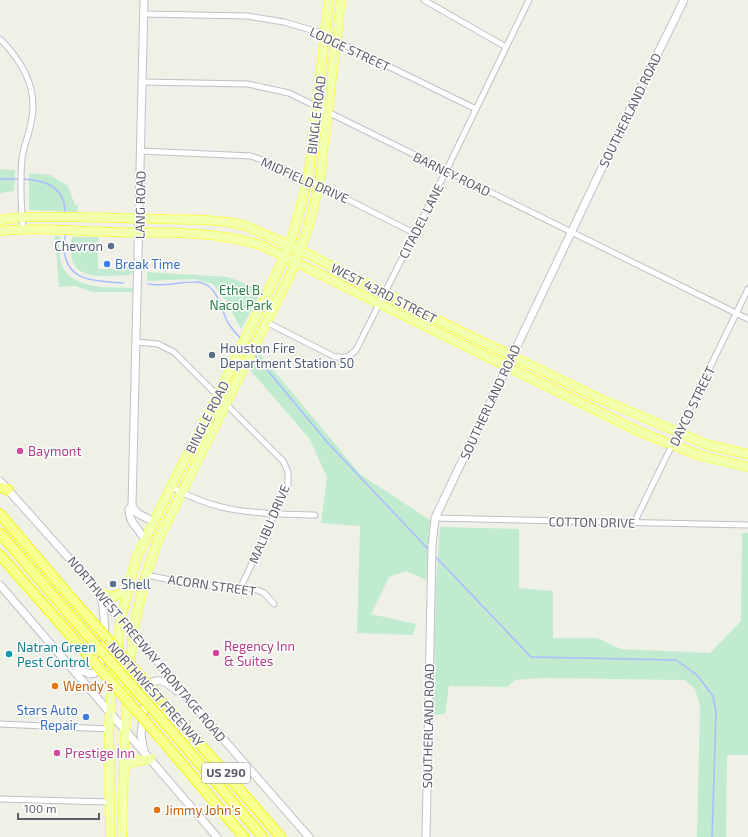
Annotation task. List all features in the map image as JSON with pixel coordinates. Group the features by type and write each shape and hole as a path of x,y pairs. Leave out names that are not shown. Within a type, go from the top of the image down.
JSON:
{"highway":[{"name":"NORTHWEST FREEWAY","path":"0,514 74,601 281,837"},
{"path":"0,533 263,837"},
{"name":"NORTHWEST FREEWAY","path":"0,555 167,746 244,837"}],"main road":[{"name":"BINGLE ROAD","path":"110,837 108,802 110,711 121,619 136,560 171,487 229,374 289,245 308,180 329,0"},
{"name":"BINGLE ROAD","path":"122,837 125,730 133,631 146,572 158,540 180,493 227,404 296,261 308,228 319,185 329,113 341,0"},
{"name":"WEST 43RD STREET","path":"0,220 22,217 204,220 228,222 246,226 300,250 448,325 596,397 708,446 748,454"},
{"path":"204,220 204,233"},
{"name":"WEST 43RD STREET","path":"0,231 23,229 204,233 242,239 261,245 296,261 591,409 673,446 701,456 748,467"},
{"path":"443,335 448,325"},
{"path":"229,374 239,379"},
{"path":"591,409 596,397"},
{"path":"146,572 155,533 154,522"},
{"path":"99,592 107,597 112,597 129,589"},
{"path":"124,767 131,762 150,759"}],"street":[{"name":"LANG ROAD","path":"144,0 132,506 129,509 131,521 141,531 145,540"},
{"path":"424,0 506,47"},
{"name":"CITADEL LANE","path":"266,322 335,357 348,357 356,350 386,294 414,233 446,171 529,0"},
{"name":"SOUTHERLAND ROAD","path":"426,837 433,561 432,546 435,518 506,367 684,0"},
{"name":"LODGE STREET","path":"144,14 260,18 284,22 336,41 476,110"},
{"path":"0,39 14,53 26,73 33,92 34,104 32,122 22,157 21,185 23,229"},
{"name":"BARNEY ROAD","path":"142,82 259,86 289,93 748,319"},
{"name":"MIDFIELD DRIVE","path":"141,151 251,156 271,163 319,185 414,233"},
{"name":"DAYCO STREET","path":"634,523 679,434 748,289"},
{"name":"MALIBU DRIVE","path":"136,342 158,344 174,352 283,460 288,472 288,485 241,588"},
{"name":"NORTHWEST FREEWAY FRONTAGE ROAD","path":"0,480 4,488 99,592 102,601 133,631 191,702 309,837"},
{"path":"171,487 180,493 214,507 228,510 276,514 315,515"},
{"path":"132,506 137,513 154,522"},
{"name":"COTTON DRIVE","path":"435,518 748,526"},
{"name":"ACORN STREET","path":"146,572 191,584 255,589 264,593 274,604"},
{"path":"0,585 68,662 217,837"},
{"path":"68,662 76,669 90,674 95,673 101,667 106,636 102,601"},
{"path":"145,752 141,735 148,684 155,680 165,681 191,702"},
{"path":"0,724 109,729"},
{"path":"0,799 108,802"}],"green space":[{"path":"0,169 15,170 14,191 0,193"},
{"path":"29,173 50,175 68,186 75,205 78,205 77,212 29,210"},
{"path":"55,236 60,236 59,253 63,266 69,275 79,282 90,285 132,288 134,292 93,292 75,286 59,287"},
{"path":"72,237 98,237 98,269 117,269 117,265 128,266 129,270 134,270 131,275 96,276 86,274 78,270 73,262 71,252"},
{"name":"Ethel B. Nacol Park","path":"147,272 228,277 262,290 241,329 226,301 213,284 195,279 147,281"},
{"path":"260,354 361,475 430,520 426,580 406,571 389,577 371,614 416,624 413,635 357,633 360,526 321,523 327,477 309,438 250,370"},
{"path":"440,527 519,529 519,588 553,591 553,638 597,638 621,649 710,653 741,621 742,533 748,533 748,755 727,755 726,837 697,837 700,706 695,689 685,680 541,678 515,680 507,687 449,686 445,714 433,715 436,585"}],"waterway":[{"path":"0,179 19,179"},
{"path":"23,179 38,181 52,186 61,196 64,202 65,211"},
{"path":"65,236 64,253 68,264 79,276 96,281 123,283"},
{"path":"148,284 160,285 194,282 202,283 208,286 217,296 228,323 242,340"},
{"path":"254,354 327,442 429,550"},
{"path":"435,556 531,657 676,660 697,675 713,696 716,712 712,837"}],"place":[{"name":"Chevron","path":"111,246"},
{"name":"Break Time","path":"107,264"},
{"name":"Houston Fire Department Station 50","path":"212,355"},
{"name":"Baymont","path":"20,451"},
{"name":"Shell","path":"113,584"},
{"name":"Regency Inn & Suites","path":"216,653"},
{"name":"Natran Green Pest Control","path":"9,654"},
{"name":"Wendy's","path":"55,686"},
{"name":"Stars Auto Repair","path":"86,717"},
{"name":"Prestige Inn","path":"57,753"},
{"name":"Jimmy John's","path":"157,810"}]}
